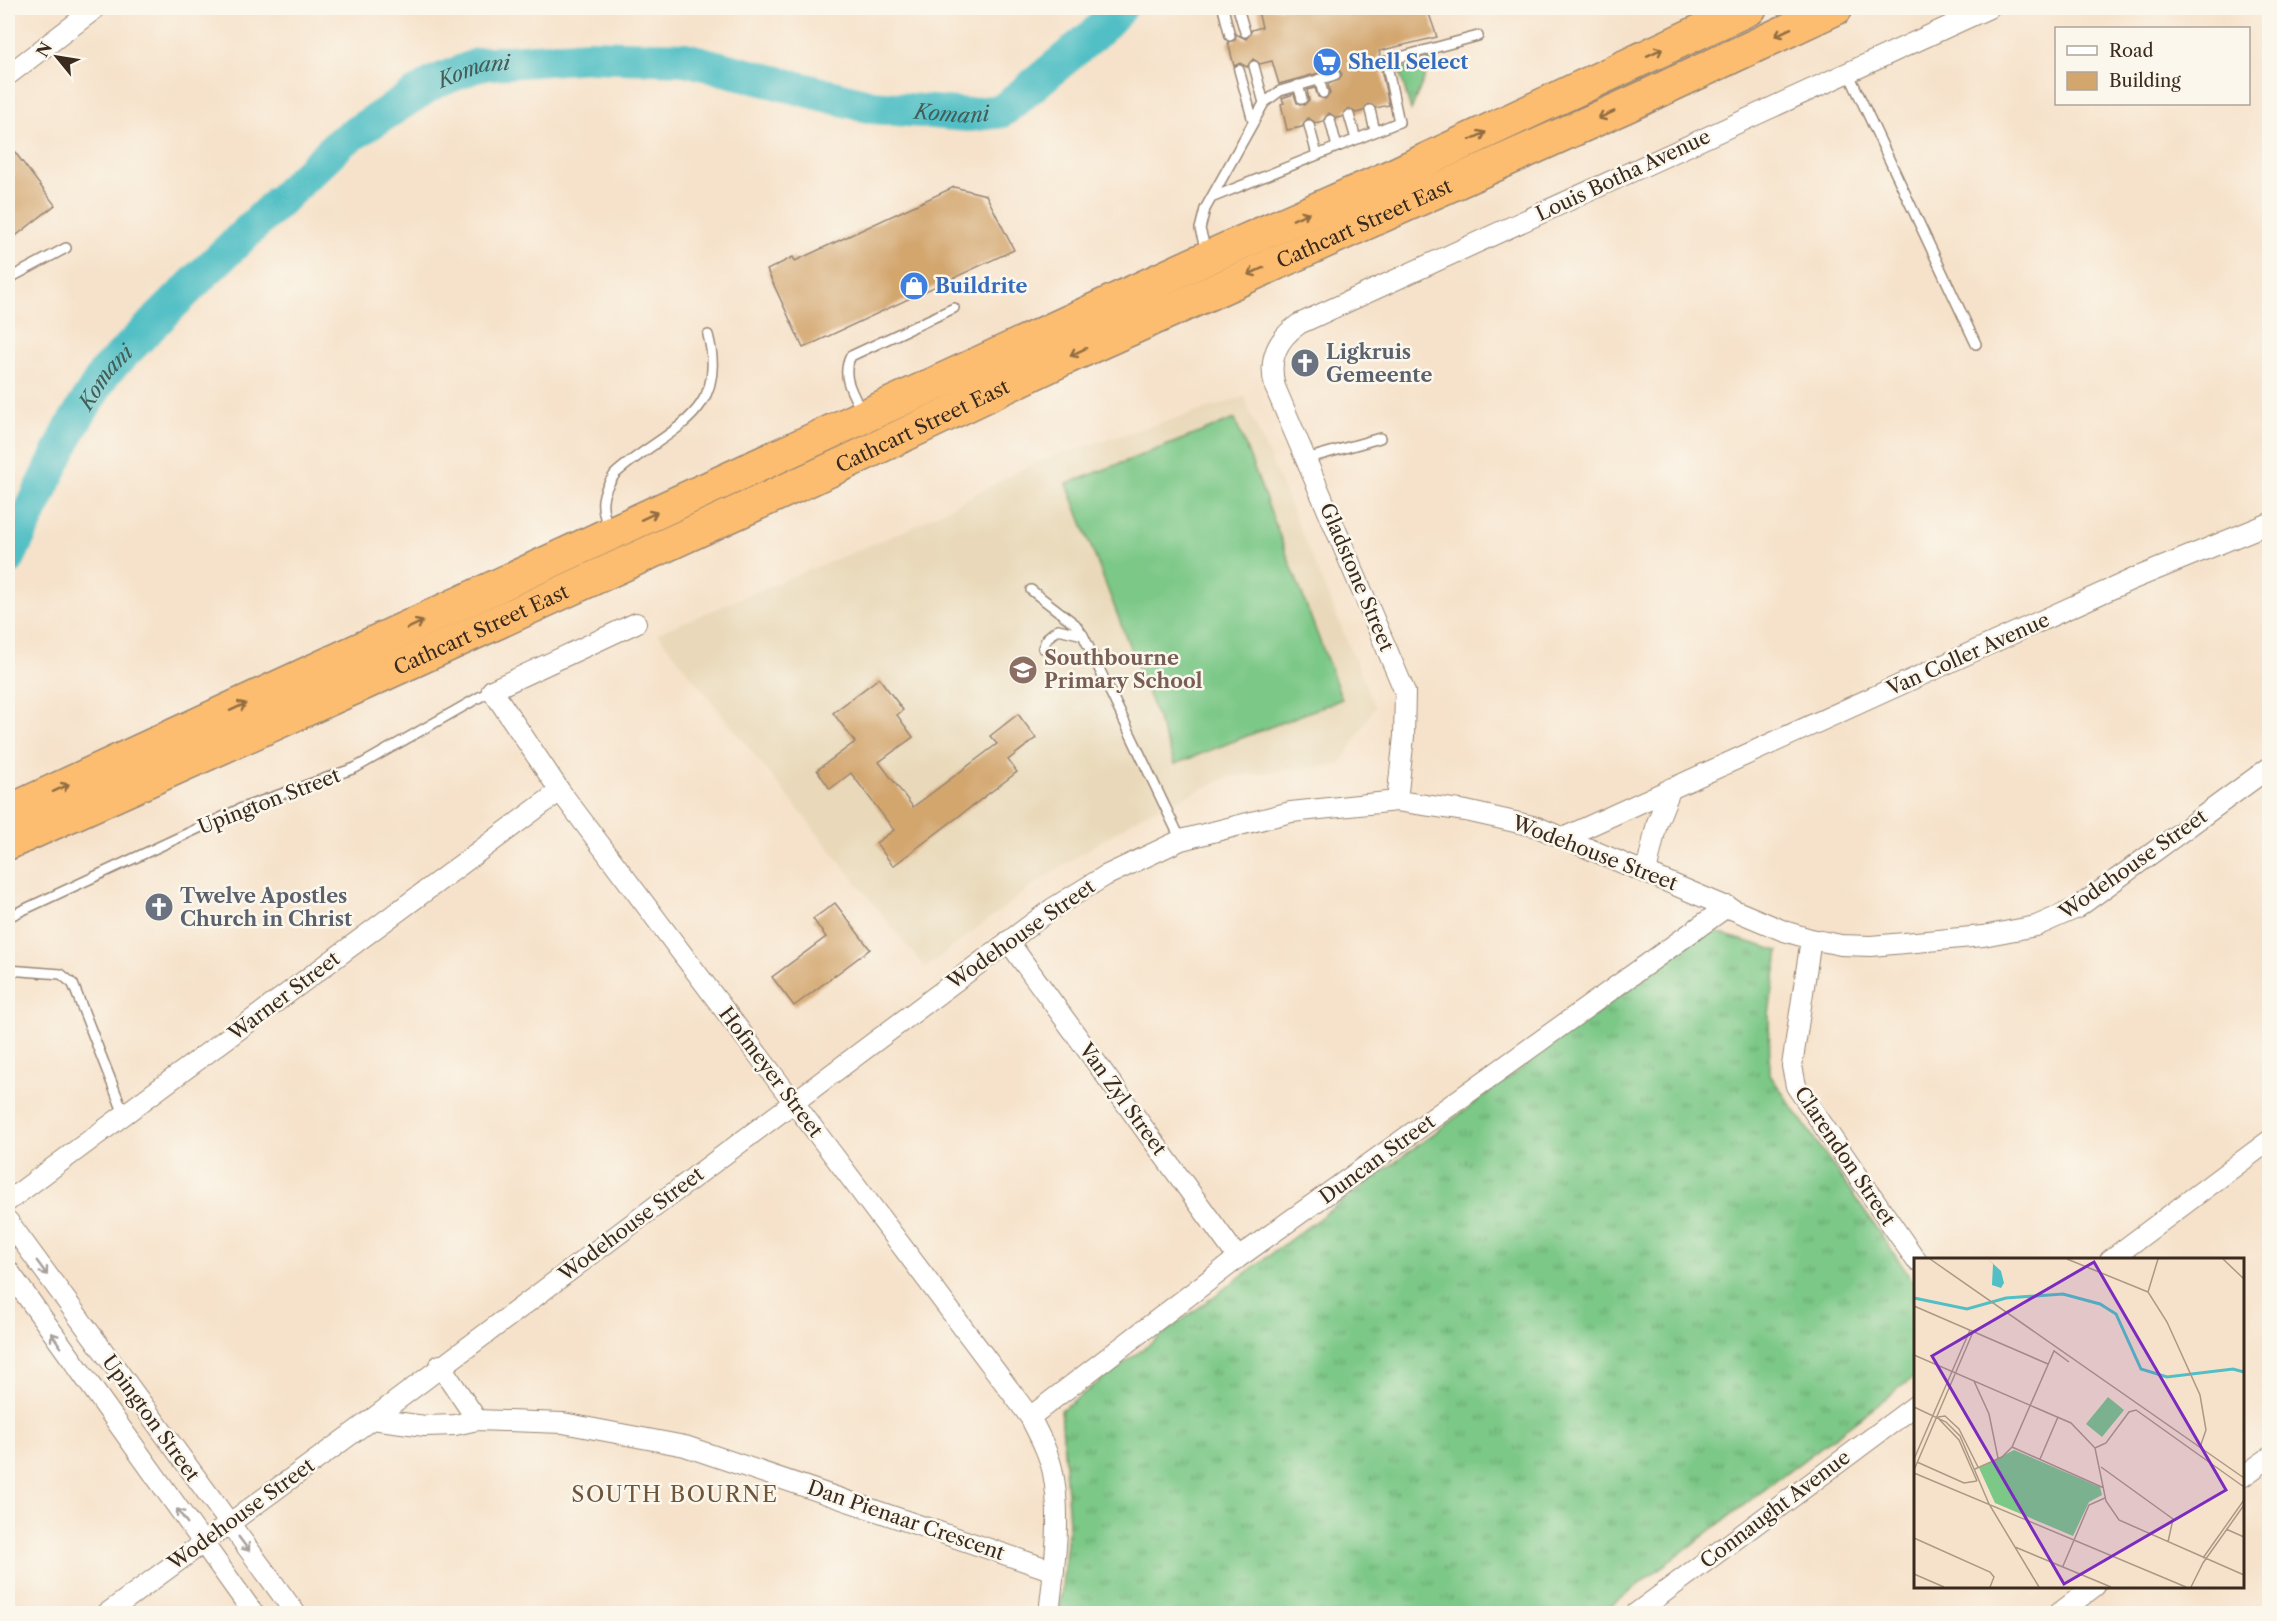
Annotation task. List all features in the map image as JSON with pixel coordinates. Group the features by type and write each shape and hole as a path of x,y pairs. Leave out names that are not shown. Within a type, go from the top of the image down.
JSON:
{"highway":[{"name":"Cathcart Street East","path":"1215,271 1394,175 1750,8"},
{"name":"Cathcart Street East","path":"8,812 619,548 1215,271 1628,105 1836,8"},
{"name":"Cathcart Street East","path":"8,843 358,686 619,548"}],"street":[{"path":"8,75 96,8"},
{"name":"Louis Botha Avenue","path":"1273,360 1281,339 1299,324 1989,8"},
{"name":"Gladstone Street","path":"1273,360 1272,374 1275,387 1405,693 1404,736 1397,801"},
{"name":"Van Coller Avenue","path":"1565,837 2133,579 2268,523"},
{"path":"492,690 636,623"},
{"name":"Hofmeyer Street","path":"492,690 560,791 1030,1417 1046,1450 1054,1483 1058,1532 1049,1614"},
{"name":"Wodehouse Street","path":"106,1614 372,1419 440,1365 794,1103 1008,941 1105,876 1181,840 1291,812 1397,801 1508,819 1565,837 1784,931 1841,945 1871,946 1983,936 2036,926 2058,918 2094,896 2270,767"},
{"path":"1646,873 1657,823 1671,788"},
{"name":"Warner Street","path":"8,1201 560,791"},
{"name":"Duncan Street","path":"1030,1417 1238,1258 1728,906"},
{"name":"Clarendon Street","path":"1811,939 1792,1066 1796,1086 1915,1258"},
{"name":"Van Zyl Street","path":"1008,941 1238,1258"},
{"path":"2113,1258 2270,1140"},
{"name":"Upington Street","path":"8,1221 296,1614"},
{"name":"Upington Street","path":"8,1270 79,1373 254,1614"},
{"path":"79,1373 104,1354"},
{"path":"440,1365 477,1420"},
{"name":"Connaught Avenue","path":"1635,1614 1914,1406"},
{"name":"Dan Pienaar Crescent","path":"372,1419 431,1426 477,1420 592,1427 686,1446 1054,1571"},
{"path":"2244,1476 2270,1457"},
{"path":"2058,1614 2094,1588"}],"lane":[{"path":"1223,8 1230,36"},
{"path":"1238,8 1245,32"},
{"path":"1211,198 1399,122 1384,61 1478,36"},
{"path":"1254,66 1264,103"},
{"path":"1239,70 1253,121"},
{"path":"1848,72 1976,344"},
{"path":"1215,271 1200,229 1211,198 1264,103 1280,91 1335,75"},
{"path":"1319,79 1323,93"},
{"path":"1299,85 1302,99"},
{"path":"1370,110 1376,131"},
{"path":"1349,115 1356,139"},
{"path":"1330,120 1337,147"},
{"path":"1309,125 1317,155"},
{"path":"8,279 66,248"},
{"path":"870,432 846,380 846,367 851,357 954,308"},
{"path":"619,548 602,511 602,497 607,485 630,461 680,426 703,403 713,379 712,349 708,335"},
{"path":"1306,459 1380,438"},
{"path":"1031,590 1076,624 1083,635 1181,840"},
{"path":"1043,648 1047,639 1058,629 1083,635"},
{"name":"Upington Street","path":"8,917 242,808 355,768 492,690"},
{"path":"8,970 61,974 74,984 124,1114"}],"shaded area":[{"name":"Southbourne Primary School","path":"1244,397 1375,707 1340,764 1229,777 1142,815 1033,885 925,968 657,633 911,528 1036,462"}],"green space":[{"path":"1432,59 1411,110 1399,69"},
{"path":"1235,419 1342,699 1175,764 1067,484"},
{"path":"1708,930 1779,951 1769,1014 1770,1075 1914,1283 1914,1377 1601,1613 1059,1614 1069,1523 1061,1410"}],"building":[{"path":"1257,8 1427,8 1437,37 1379,51 1380,55 1375,63 1381,69 1389,105 1376,108 1368,104 1363,111 1356,113 1348,108 1342,117 1336,118 1329,113 1323,121 1316,123 1308,118 1302,127 1287,130 1281,104 1284,103 1282,98 1294,94 1297,103 1304,105 1309,100 1307,90 1315,88 1318,97 1325,99 1330,94 1328,84 1339,80 1342,74 1339,70 1333,69 1279,84 1272,61 1260,64 1253,59 1247,67 1240,63 1234,66 1228,42 1235,40 1236,34 1246,39 1252,30 1262,27"},
{"path":"8,143 55,205 8,242"},
{"path":"954,187 986,195 1014,250 803,348 767,270 793,257 795,261"},
{"path":"879,678 903,710 897,715 913,737 879,762 913,807 997,744 990,736 1018,714 1036,738 1008,760 1017,772 893,866 876,843 894,830 851,773 830,789 817,770 855,742 833,713"},
{"path":"835,903 870,949 794,1006 772,977 826,937 813,919"}],"waterway":[{"name":"Komani","path":"8,559 70,429 105,372 341,142 433,83 480,64 589,56 685,59 872,107 968,115 1002,111 1097,32 1120,8"}],"place":[{"name":"Shell Select","path":"1327,62"},
{"name":"Buildrite","path":"914,286"},
{"name":"Ligkruis Gemeente","path":"1305,363"},
{"name":"Southbourne Primary School","path":"1023,670"},
{"name":"Twelve Apostles Church in Christ","path":"159,907"}],"district":[{"name":"SOUTH BOURNE","path":"675,1494"}]}
